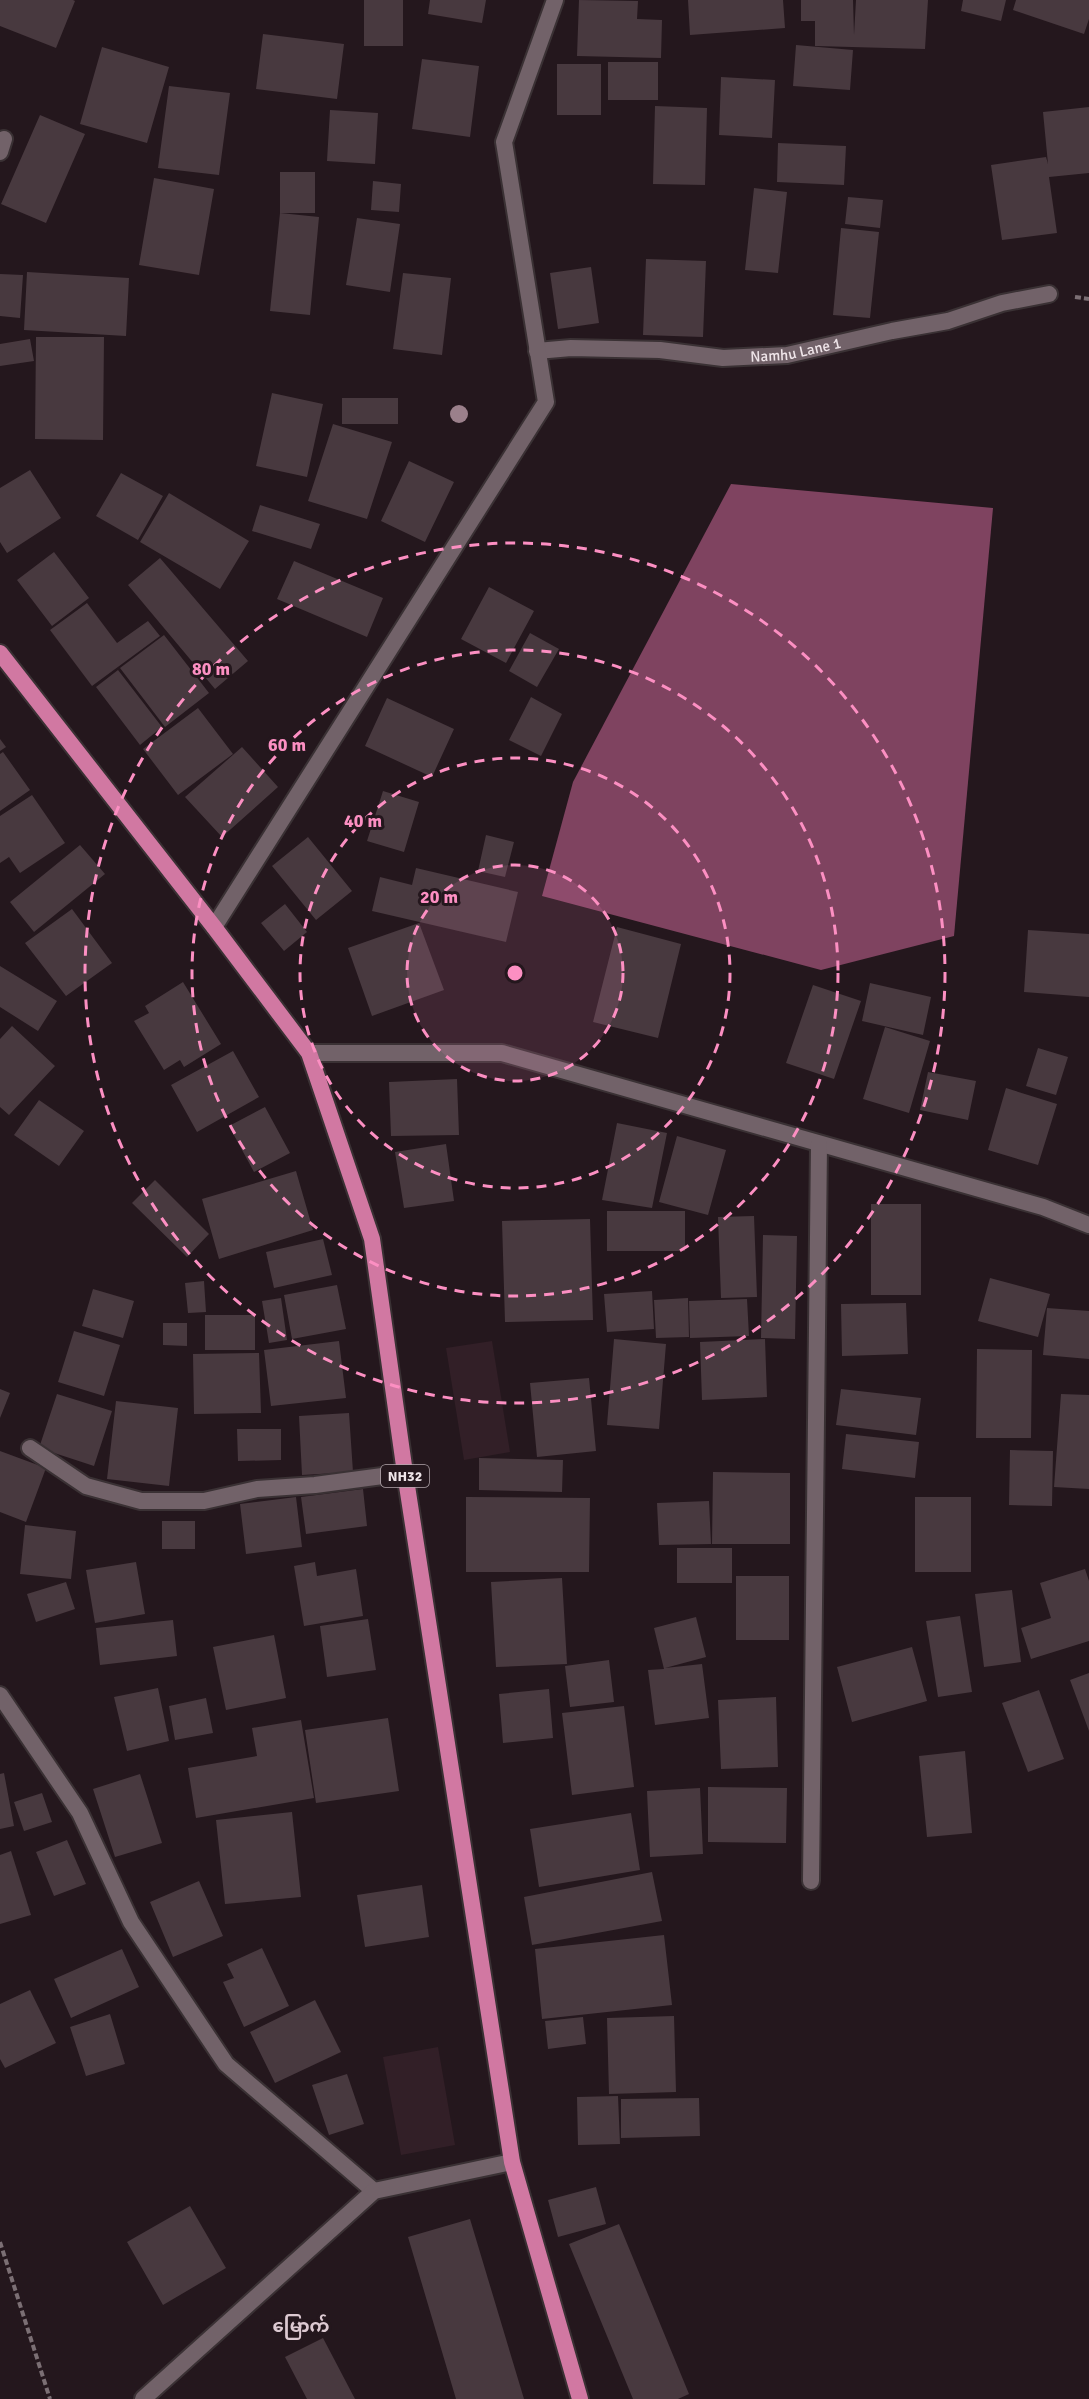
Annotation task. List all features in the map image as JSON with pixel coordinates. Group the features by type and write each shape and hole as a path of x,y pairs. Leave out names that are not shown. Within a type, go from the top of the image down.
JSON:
{"highway":[{"name":"NH32","path":"2,660 214,927 309,1053 372,1239 405,1473 512,2162 580,2399"}],"street":[{"path":"214,927 546,402 504,141 555,0"},
{"name":"Namhu Lane 1","path":"537,351 571,348 660,351 723,358 787,355 948,321 1002,303 1049,294"},
{"path":"309,1053 502,1053 1043,1207 1089,1225"},
{"path":"811,1881 819,1144"},
{"path":"30,1448 86,1486 141,1501 204,1501 257,1490 405,1473"},
{"path":"0,1695 80,1813 130,1922 226,2064 374,2192"},
{"path":"143,2399 374,2192 512,2162"}],"path":[{"path":"0,2242 50,2399"}],"shaded area":[{"path":"731,484 993,508 954,936 821,970 542,896 573,782"},
{"path":"492,1341 510,1452 464,1460 446,1348"},
{"path":"438,2047 455,2145 401,2155 383,2057"}],"building":[{"path":"0,0 75,1 56,48 0,26"},
{"path":"364,0 403,0 403,46 364,46"},
{"path":"430,0 486,0 482,23 428,14"},
{"path":"579,0 638,1 637,19 662,20 661,58 577,56"},
{"path":"688,0 783,0 785,28 690,35"},
{"path":"801,0 853,0 854,35 856,0 928,0 925,49 815,46 815,21 801,21"},
{"path":"963,0 1006,0 1001,21 961,11"},
{"path":"1016,0 1089,0 1089,19 1084,34 1013,10"},
{"path":"263,34 344,44 337,99 256,89"},
{"path":"796,45 853,50 850,90 793,86"},
{"path":"102,47 169,67 147,143 80,124"},
{"path":"422,59 479,66 470,137 412,129"},
{"path":"608,62 658,62 658,100 608,100"},
{"path":"557,64 601,64 601,115 557,115"},
{"path":"721,77 775,80 772,138 719,135"},
{"path":"169,86 230,93 219,175 158,168"},
{"path":"655,106 707,108 705,185 653,184"},
{"path":"1089,107 1089,173 1049,177 1057,233 1002,240 991,165 1046,157 1048,164 1043,112"},
{"path":"330,110 378,113 375,164 327,161"},
{"path":"40,115 85,134 46,223 1,204"},
{"path":"778,143 846,146 844,185 777,182"},
{"path":"280,172 315,172 315,213 280,213"},
{"path":"154,178 214,189 199,275 139,265"},
{"path":"373,181 401,184 399,212 371,210"},
{"path":"754,188 787,192 778,273 745,270"},
{"path":"848,197 883,200 880,228 845,224"},
{"path":"280,213 319,217 310,315 270,311"},
{"path":"357,218 400,224 390,292 346,285"},
{"path":"841,228 879,232 870,318 833,315"},
{"path":"646,259 706,261 703,337 643,335"},
{"path":"591,267 599,323 558,329 550,273"},
{"path":"27,272 129,278 126,336 24,330"},
{"path":"403,273 451,278 442,355 393,349"},
{"path":"0,274 23,275 20,318 0,316"},
{"path":"36,337 104,337 103,440 35,439"},
{"path":"30,339 34,361 0,366 0,344"},
{"path":"272,393 323,404 307,477 256,466"},
{"path":"342,398 398,398 398,424 342,424"},
{"path":"333,424 392,442 367,519 308,501"},
{"path":"409,461 454,482 425,542 381,521"},
{"path":"30,470 61,518 7,553 0,542 0,488"},
{"path":"121,473 163,496 138,540 96,516"},
{"path":"169,493 249,541 220,589 140,542"},
{"path":"260,505 320,524 311,549 252,531"},
{"path":"54,552 89,598 52,626 17,580"},
{"path":"160,558 248,661 215,689 128,585"},
{"path":"294,561 383,598 367,637 277,599"},
{"path":"489,587 534,611 506,663 461,639"},
{"path":"87,603 117,643 148,621 160,636 92,686 50,630"},
{"path":"530,633 559,649 537,687 509,671"},
{"path":"164,635 209,693 165,727 120,668"},
{"path":"118,670 162,727 140,745 96,687"},
{"path":"531,697 562,714 541,756 509,740"},
{"path":"387,698 454,729 432,777 365,746"},
{"path":"198,708 233,754 178,795 143,749"},
{"path":"0,739 6,747 0,751"},
{"path":"242,747 278,787 222,837 185,797"},
{"path":"3,752 30,790 0,811 0,754"},
{"path":"383,791 419,802 404,852 367,841"},
{"path":"32,795 65,843 20,873 9,857 0,863 0,816"},
{"path":"486,835 514,842 505,877 478,871"},
{"path":"308,837 352,891 316,920 272,866"},
{"path":"80,845 105,874 34,932 10,902"},
{"path":"416,868 518,892 506,942 372,911 380,877 412,885"},
{"path":"285,904 307,932 284,951 261,923"},
{"path":"72,909 112,963 66,996 25,943"},
{"path":"419,923 444,990 372,1016 348,948"},
{"path":"617,927 681,944 658,1038 593,1022"},
{"path":"1028,930 1089,934 1089,997 1024,992"},
{"path":"0,966 57,1001 38,1031 0,1007"},
{"path":"183,982 221,1044 184,1067 180,1060 164,1070 134,1021 149,1013 145,1006"},
{"path":"870,983 931,997 923,1035 862,1021"},
{"path":"813,985 861,1001 834,1079 786,1063"},
{"path":"12,1026 55,1066 9,1115 0,1107 0,1039"},
{"path":"885,1027 930,1041 909,1113 863,1099"},
{"path":"1038,1048 1068,1057 1056,1095 1026,1086"},
{"path":"233,1051 259,1097 197,1132 171,1085"},
{"path":"928,1072 976,1081 968,1120 920,1110"},
{"path":"457,1079 459,1135 391,1136 389,1082"},
{"path":"1006,1088 1057,1104 1038,1165 988,1150"},
{"path":"39,1100 84,1131 59,1166 14,1135"},
{"path":"265,1107 290,1153 254,1172 229,1126"},
{"path":"617,1123 667,1133 652,1208 602,1200"},
{"path":"677,1136 726,1150 708,1215 659,1202"},
{"path":"446,1144 454,1201 404,1208 395,1152"},
{"path":"296,1171 313,1230 219,1259 202,1199"},
{"path":"155,1180 209,1234 187,1257 132,1203"},
{"path":"871,1204 921,1204 921,1295 871,1295"},
{"path":"607,1211 685,1211 685,1251 607,1251"},
{"path":"754,1216 757,1297 721,1298 718,1217"},
{"path":"590,1219 593,1320 505,1322 502,1221"},
{"path":"763,1235 797,1236 795,1339 761,1338"},
{"path":"323,1239 332,1275 274,1288 266,1252"},
{"path":"990,1278 1050,1294 1038,1337 978,1321"},
{"path":"204,1281 206,1312 188,1313 185,1283"},
{"path":"337,1285 346,1329 292,1339 284,1295"},
{"path":"93,1289 134,1301 123,1338 82,1326"},
{"path":"652,1291 654,1329 607,1332 604,1294"},
{"path":"281,1298 287,1340 269,1343 262,1301"},
{"path":"688,1298 689,1337 656,1338 654,1300"},
{"path":"747,1299 749,1336 690,1338 689,1301"},
{"path":"906,1303 908,1354 842,1356 841,1304"},
{"path":"1047,1308 1089,1311 1089,1359 1043,1355"},
{"path":"205,1315 255,1315 255,1350 205,1350"},
{"path":"163,1323 187,1323 187,1346 163,1345"},
{"path":"74,1331 120,1345 104,1396 58,1382"},
{"path":"614,1339 666,1344 659,1429 607,1425"},
{"path":"765,1339 767,1397 702,1400 700,1342"},
{"path":"339,1341 346,1398 271,1406 264,1350"},
{"path":"977,1349 1032,1350 1031,1438 976,1438"},
{"path":"259,1353 261,1413 194,1414 193,1354"},
{"path":"589,1378 596,1451 537,1457 530,1383"},
{"path":"0,1389 10,1393 0,1418"},
{"path":"841,1389 921,1398 916,1435 836,1425"},
{"path":"57,1394 112,1411 94,1466 39,1448"},
{"path":"1061,1394 1089,1395 1089,1489 1054,1487"},
{"path":"116,1401 178,1408 169,1486 107,1479"},
{"path":"349,1413 353,1472 302,1475 299,1416"},
{"path":"237,1429 281,1429 281,1460 238,1461"},
{"path":"846,1434 919,1442 915,1478 842,1469"},
{"path":"1010,1450 1053,1451 1052,1506 1009,1505"},
{"path":"0,1451 46,1468 26,1522 0,1512"},
{"path":"479,1458 563,1460 562,1492 479,1490"},
{"path":"713,1472 790,1473 790,1544 712,1544"},
{"path":"363,1489 367,1526 306,1534 301,1497"},
{"path":"296,1497 302,1547 246,1554 240,1504"},
{"path":"466,1497 590,1498 589,1572 466,1572"},
{"path":"915,1497 971,1497 971,1572 915,1572"},
{"path":"709,1501 711,1544 659,1545 657,1503"},
{"path":"162,1521 195,1521 195,1549 162,1549"},
{"path":"25,1525 76,1531 71,1579 20,1574"},
{"path":"677,1548 732,1548 732,1583 677,1583"},
{"path":"136,1562 145,1614 95,1623 86,1570"},
{"path":"315,1562 317,1576 356,1569 363,1616 304,1626 294,1566"},
{"path":"1085,1569 1089,1581 1089,1641 1031,1659 1021,1628 1051,1618 1040,1583"},
{"path":"736,1576 789,1576 789,1640 736,1640"},
{"path":"562,1578 567,1664 496,1667 491,1582"},
{"path":"66,1582 75,1609 36,1622 27,1594"},
{"path":"1012,1590 1021,1662 984,1667 975,1594"},
{"path":"960,1616 972,1692 938,1697 926,1621"},
{"path":"696,1617 706,1657 665,1668 702,1664 709,1718 655,1725 648,1670 664,1669 654,1628"},
{"path":"368,1619 376,1670 327,1677 320,1626"},
{"path":"173,1620 177,1656 100,1665 96,1628"},
{"path":"274,1635 286,1698 226,1710 213,1647"},
{"path":"912,1647 927,1701 852,1722 837,1667"},
{"path":"609,1660 614,1702 570,1707 565,1666"},
{"path":"1089,1673 1089,1731 1070,1680"},
{"path":"158,1688 169,1741 127,1751 114,1697"},
{"path":"549,1689 553,1738 503,1743 499,1694"},
{"path":"1039,1690 1064,1759 1028,1772 1002,1703"},
{"path":"776,1697 778,1767 721,1769 718,1700"},
{"path":"206,1698 213,1733 175,1740 169,1706"},
{"path":"624,1706 634,1787 572,1795 562,1713"},
{"path":"388,1718 399,1791 316,1803 305,1730"},
{"path":"301,1720 314,1798 196,1818 188,1768 257,1756 252,1728"},
{"path":"965,1751 972,1833 927,1837 919,1756"},
{"path":"4,1773 14,1826 0,1829 0,1774"},
{"path":"140,1774 162,1843 115,1857 93,1789"},
{"path":"708,1787 787,1788 786,1843 708,1842"},
{"path":"700,1788 703,1854 650,1857 647,1791"},
{"path":"42,1793 52,1822 24,1831 14,1802"},
{"path":"292,1812 301,1897 225,1904 216,1820"},
{"path":"631,1813 640,1870 539,1887 530,1829"},
{"path":"67,1840 86,1884 54,1896 36,1852"},
{"path":"11,1851 31,1915 0,1924 0,1855"},
{"path":"652,1872 662,1921 532,1945 524,1897"},
{"path":"199,1881 223,1936 173,1957 150,1902"},
{"path":"422,1885 429,1937 365,1947 357,1895"},
{"path":"664,1935 672,2005 542,2019 535,1949"},
{"path":"262,1948 289,2006 244,2027 223,1982 234,1978 227,1964"},
{"path":"122,1949 139,1987 71,2018 54,1979"},
{"path":"30,1990 56,2043 5,2068 0,2059 0,2004"},
{"path":"315,2000 341,2052 275,2083 250,2032"},
{"path":"110,2014 125,2064 86,2076 70,2027"},
{"path":"674,2016 676,2092 609,2094 607,2018"},
{"path":"583,2017 586,2044 548,2049 545,2021"},
{"path":"347,2074 364,2124 329,2135 312,2085"},
{"path":"618,2096 620,2144 578,2145 577,2097"},
{"path":"699,2098 700,2136 621,2138 621,2099"},
{"path":"596,2187 606,2224 558,2237 548,2200"},
{"path":"190,2206 226,2268 163,2305 127,2242"},
{"path":"470,2219 524,2399 456,2399 408,2237"},
{"path":"619,2224 689,2394 678,2399 633,2399 569,2244"},
{"path":"323,2338 355,2399 307,2399 285,2357"}],"district":[{"name":"မြောက်","path":"301,2326"}]}
